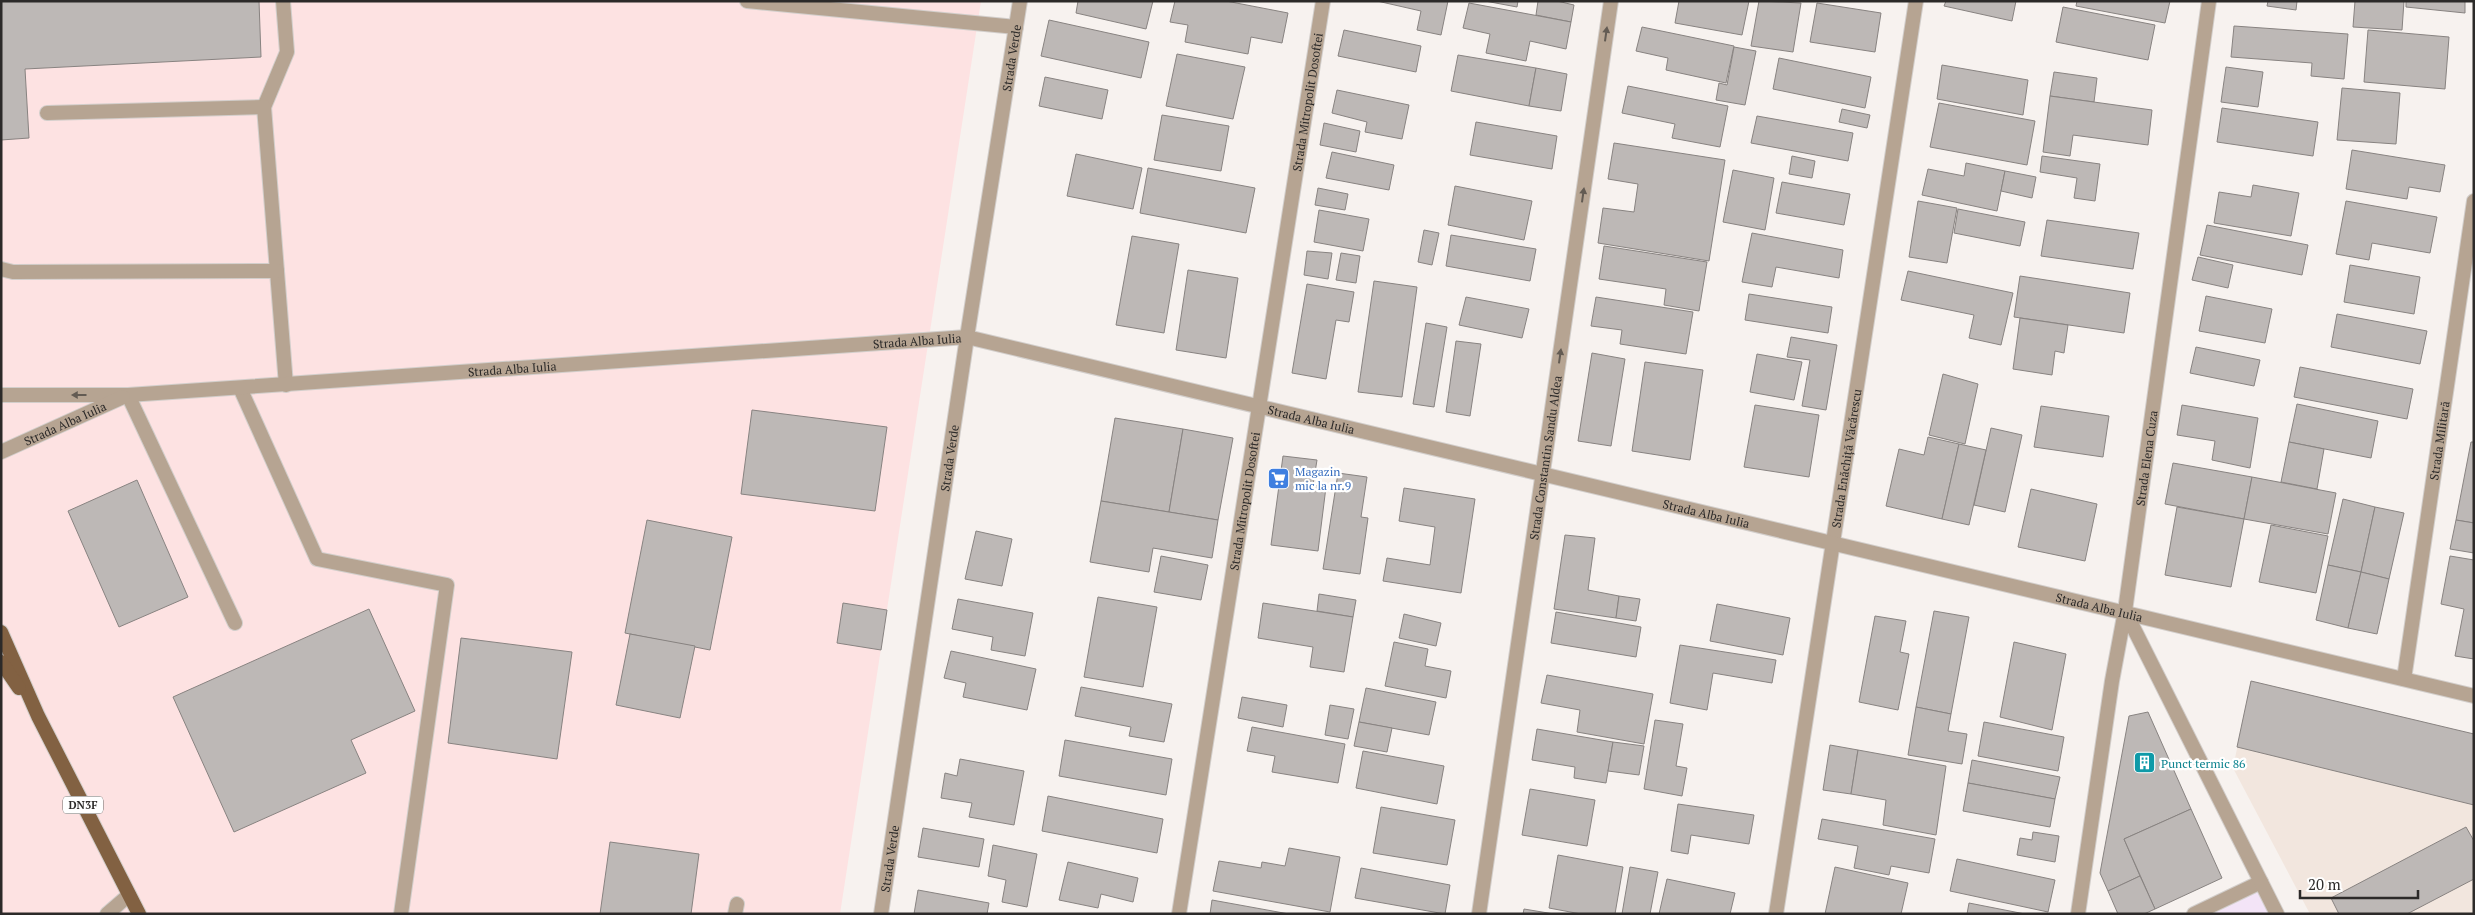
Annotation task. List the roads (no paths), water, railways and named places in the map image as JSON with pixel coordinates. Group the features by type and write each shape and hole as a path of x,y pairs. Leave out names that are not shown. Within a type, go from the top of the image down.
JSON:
{"main road":[{"name":"DN3F","path":"1,632 38,716 139,914"},
{"name":"DN3F","path":"1,662 38,716"}],"street":[{"path":"283,1 287,52 264,106 286,385"},
{"path":"747,1 1016,27"},
{"name":"Strada Verde","path":"881,914 967,337 1020,1"},
{"name":"Strada Mitropolit Dosoftei","path":"1179,914 1323,1"},
{"name":"Strada Constantin Sandu Aldea","path":"1479,914 1611,1"},
{"name":"Strada Enăchiță Văcărescu","path":"1776,914 1916,1"},
{"name":"Strada Elena Cuza","path":"2078,914 2112,681 2125,611 2209,1"},
{"path":"46,113 264,106"},
{"name":"Strada Militară","path":"2404,679 2474,202"},
{"path":"1,269 13,272 277,271"},
{"name":"Strada Alba Iulia","path":"1,395 128,395 967,337 2125,611 2474,696"},
{"path":"240,388 317,559 447,585 400,914"},
{"path":"128,395 235,623"},
{"name":"Strada Alba Iulia","path":"1,452 128,395"},
{"path":"2125,611 2277,914"},
{"path":"2194,914 2261,882"},
{"path":"107,914 129,895"}],"place":[{"name":"Magazin mic la nr.9","path":"1279,478"},
{"name":"Punct termic 86","path":"2145,763"}]}
